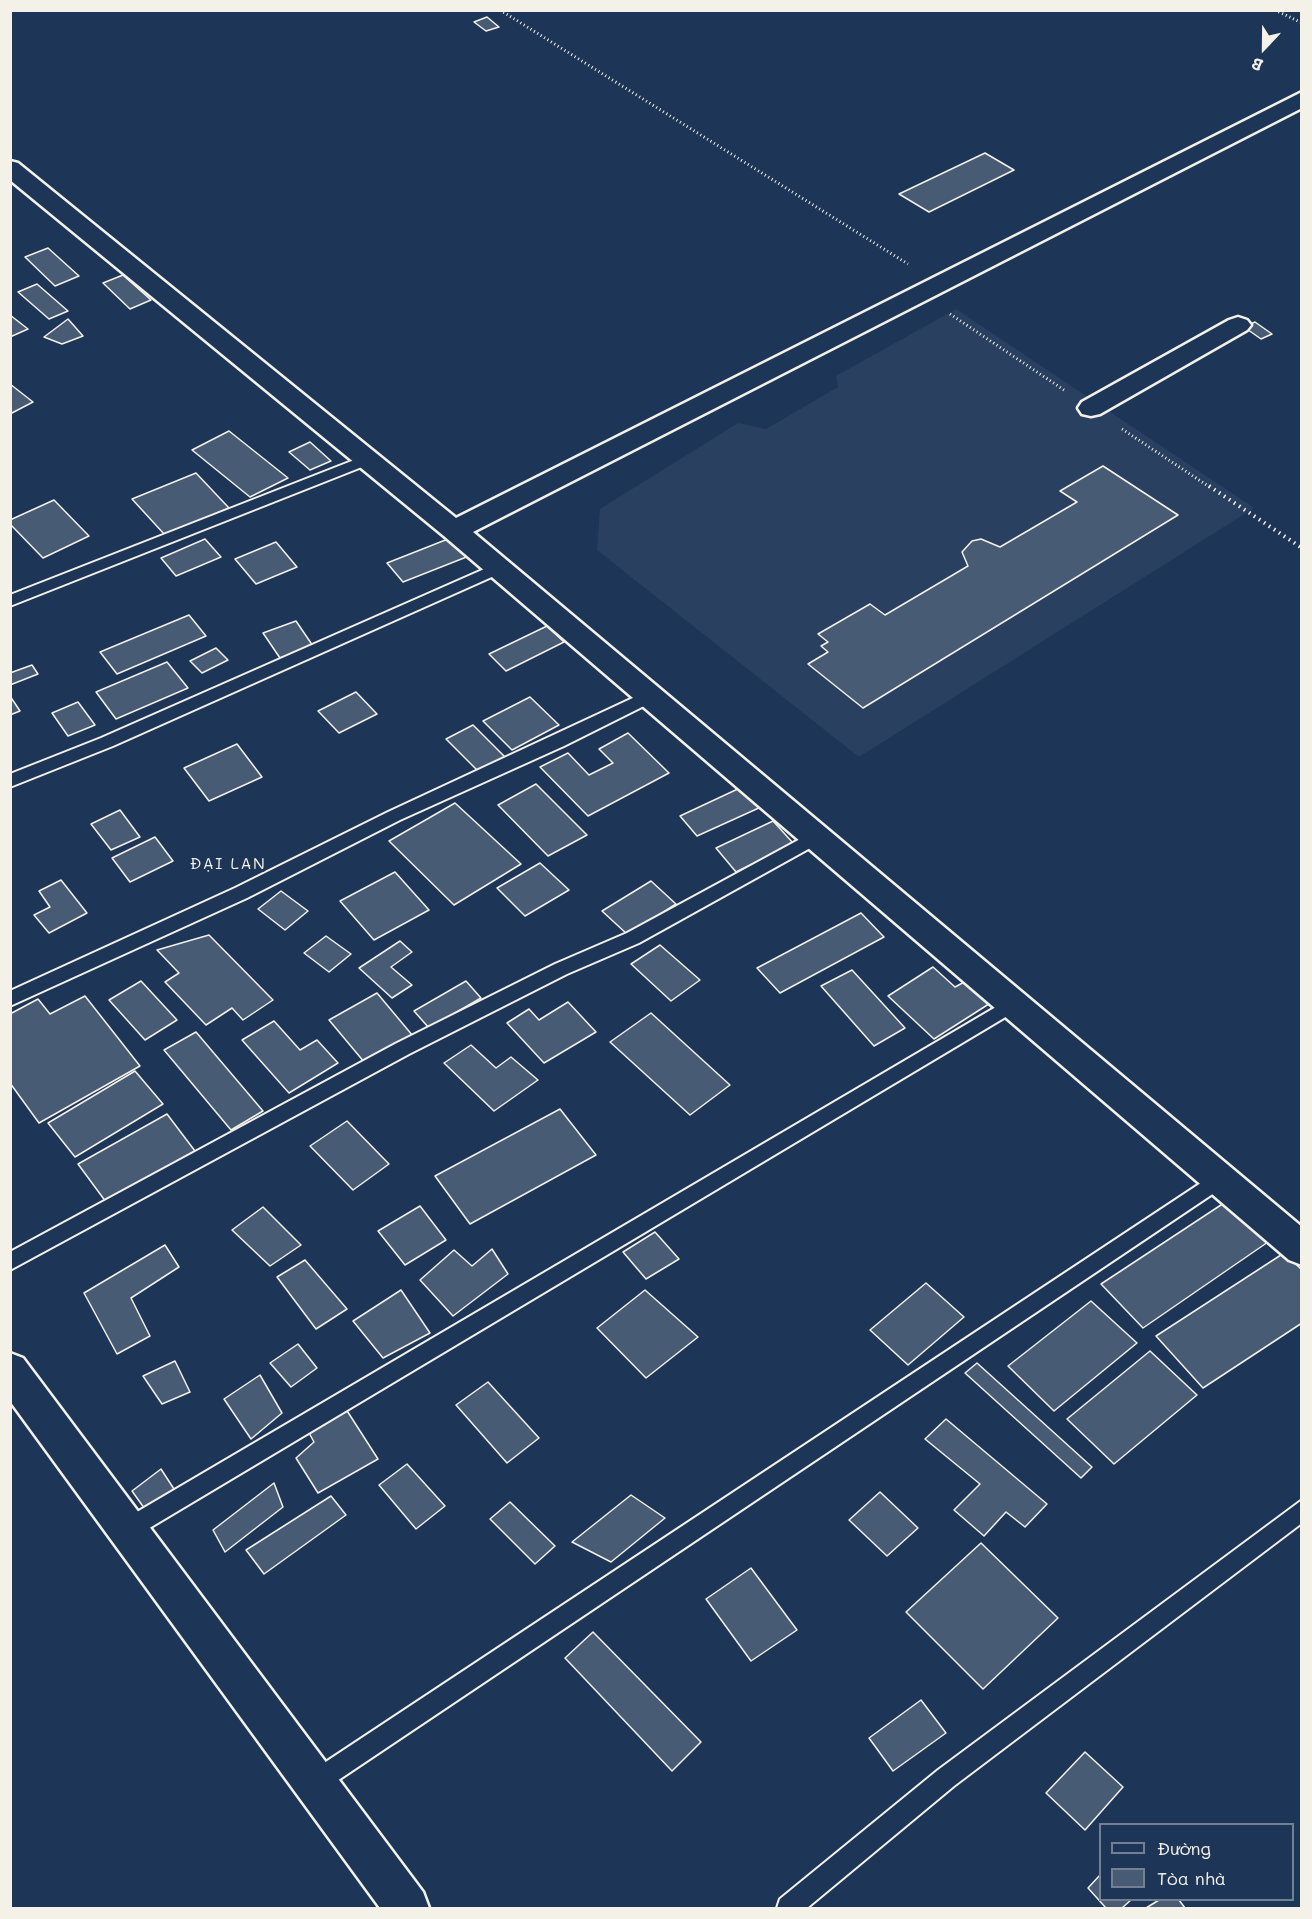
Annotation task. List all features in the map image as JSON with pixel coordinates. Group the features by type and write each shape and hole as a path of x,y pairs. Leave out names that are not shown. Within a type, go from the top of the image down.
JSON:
{"street":[{"path":"454,531 1302,99"},
{"path":"10,168 454,531 1302,1249"},
{"path":"1091,408 1238,325"},
{"path":"10,1370 407,1908"}],"lane":[{"path":"10,601 367,460"},
{"path":"10,781 107,742 498,568"},
{"path":"10,999 241,893 394,816 558,742 650,696"},
{"path":"10,1262 402,1049 561,969 633,938 815,837"},
{"path":"128,1529 1013,1004"},
{"path":"314,1783 1219,1179"},
{"path":"789,1908 946,1779 1302,1510"}],"path":[{"path":"500,10 939,283"},
{"path":"1275,10 1302,23"}],"shaded area":[{"path":"956,309 1254,508 859,757 597,550 600,509 738,423 766,429 838,387 836,376"}],"building":[{"path":"487,17 499,27 486,31 474,22"},
{"path":"985,153 1014,170 929,212 899,194"},
{"path":"48,248 79,276 55,286 25,257"},
{"path":"123,275 151,300 130,309 103,283"},
{"path":"37,284 68,311 49,319 18,292"},
{"path":"10,315 28,329 10,337"},
{"path":"68,319 83,336 62,344 44,337"},
{"path":"1255,322 1272,334 1261,339 1244,327"},
{"path":"10,384 33,402 10,414"},
{"path":"229,431 288,478 250,497 192,450"},
{"path":"310,442 331,461 310,470 289,452"},
{"path":"1103,466 1178,515 863,708 808,664 828,652 821,646 828,642 818,634 870,604 885,615 968,566 962,552 972,541 981,539 1000,547 1077,502 1060,491"},
{"path":"196,473 229,508 165,535 132,499"},
{"path":"54,500 89,536 43,558 10,524 10,520"},
{"path":"453,537 469,556 403,582 387,563"},
{"path":"205,539 221,557 176,576 161,558"},
{"path":"276,542 297,567 256,584 235,559"},
{"path":"189,615 206,636 117,674 100,652"},
{"path":"296,621 313,646 280,658 263,633"},
{"path":"547,626 564,642 506,671 489,654"},
{"path":"216,648 228,660 202,673 190,661"},
{"path":"167,662 188,688 116,719 96,692"},
{"path":"32,665 38,674 10,685 10,673"},
{"path":"356,692 377,714 339,733 318,711"},
{"path":"10,696 20,711 10,715"},
{"path":"530,697 559,725 512,750 483,721"},
{"path":"78,702 95,725 68,736 52,713"},
{"path":"473,725 506,758 479,772 446,739"},
{"path":"628,733 669,773 588,816 540,767 568,753 589,775 613,763 599,749"},
{"path":"237,744 262,777 209,801 184,768"},
{"path":"536,784 587,835 548,856 498,805"},
{"path":"742,787 761,807 697,836 680,816"},
{"path":"455,803 521,864 454,905 389,841"},
{"path":"120,810 140,837 111,850 91,824"},
{"path":"773,821 794,844 736,872 716,848"},
{"path":"155,837 173,861 130,882 112,858"},
{"path":"540,863 569,890 525,916 497,888"},
{"path":"395,872 429,910 374,940 340,901"},
{"path":"61,880 87,913 49,933 34,915 50,907 39,891"},
{"path":"651,881 676,904 628,935 602,911"},
{"path":"281,891 308,911 285,930 258,909"},
{"path":"861,913 884,937 780,993 757,968"},
{"path":"209,935 273,1000 243,1020 232,1008 206,1025 165,982 179,973 157,950"},
{"path":"326,936 351,954 329,972 304,953"},
{"path":"400,941 412,952 391,967 412,985 392,998 359,968"},
{"path":"660,945 700,980 671,1001 631,964"},
{"path":"933,967 955,987 968,980 992,1002 934,1039 888,996"},
{"path":"852,970 905,1028 874,1046 821,986"},
{"path":"141,981 177,1020 145,1040 109,1000"},
{"path":"466,981 481,998 429,1028 414,1011"},
{"path":"377,993 413,1036 365,1063 329,1020"},
{"path":"85,996 140,1066 39,1123 10,1083 10,1014 38,999 50,1014"},
{"path":"568,1002 596,1032 544,1063 507,1023 529,1009 539,1020"},
{"path":"651,1013 730,1085 690,1115 610,1042"},
{"path":"274,1021 300,1050 317,1040 338,1063 289,1093 242,1040"},
{"path":"196,1032 263,1111 231,1130 164,1050"},
{"path":"471,1045 496,1068 511,1057 538,1080 494,1111 444,1063"},
{"path":"135,1071 163,1104 75,1157 48,1123"},
{"path":"560,1109 596,1155 470,1224 435,1176"},
{"path":"167,1114 195,1151 106,1202 78,1164"},
{"path":"347,1121 389,1164 353,1190 310,1146"},
{"path":"1227,1201 1268,1242 1143,1328 1101,1284"},
{"path":"420,1206 446,1240 405,1265 378,1231"},
{"path":"263,1207 301,1245 270,1266 232,1230"},
{"path":"655,1232 679,1259 646,1279 623,1252"},
{"path":"165,1245 179,1267 131,1298 150,1336 117,1354 84,1293"},
{"path":"492,1249 508,1274 453,1316 420,1280 454,1250 472,1266"},
{"path":"1284,1253 1302,1270 1302,1323 1203,1388 1156,1336"},
{"path":"305,1260 347,1309 316,1329 277,1277"},
{"path":"926,1283 964,1317 908,1365 870,1330"},
{"path":"401,1290 430,1333 383,1358 353,1321"},
{"path":"645,1290 698,1337 646,1378 597,1328"},
{"path":"1091,1301 1137,1343 1054,1411 1008,1366"},
{"path":"298,1344 317,1368 291,1387 270,1363"},
{"path":"1150,1351 1197,1395 1114,1464 1067,1419"},
{"path":"175,1361 190,1392 162,1404 143,1376"},
{"path":"977,1363 1092,1467 1081,1478 965,1373"},
{"path":"260,1375 282,1413 251,1439 224,1399"},
{"path":"488,1382 539,1438 507,1463 456,1405"},
{"path":"344,1406 378,1459 318,1493 296,1458 314,1442 303,1422"},
{"path":"946,1419 1047,1504 1025,1527 1006,1512 984,1536 954,1510 980,1484 925,1439"},
{"path":"407,1464 445,1506 416,1529 379,1485"},
{"path":"161,1469 174,1489 147,1512 132,1491"},
{"path":"274,1483 283,1507 225,1552 213,1530"},
{"path":"880,1492 918,1528 887,1556 849,1520"},
{"path":"631,1495 665,1518 611,1562 572,1542"},
{"path":"331,1496 346,1515 264,1574 246,1550"},
{"path":"510,1502 555,1546 535,1564 490,1519"},
{"path":"981,1543 1058,1618 983,1689 906,1612"},
{"path":"751,1568 797,1630 751,1661 706,1599"},
{"path":"593,1632 701,1742 672,1771 565,1658"},
{"path":"921,1700 946,1733 893,1771 869,1738"},
{"path":"1085,1752 1123,1787 1085,1830 1046,1793"},
{"path":"1099,1876 1099,1900 1088,1888"},
{"path":"1100,1901 1130,1901 1122,1908 1106,1908"},
{"path":"1157,1901 1180,1901 1185,1908 1146,1908"}],"district":[{"name":"ĐẠI LAN","path":"228,864"}]}
